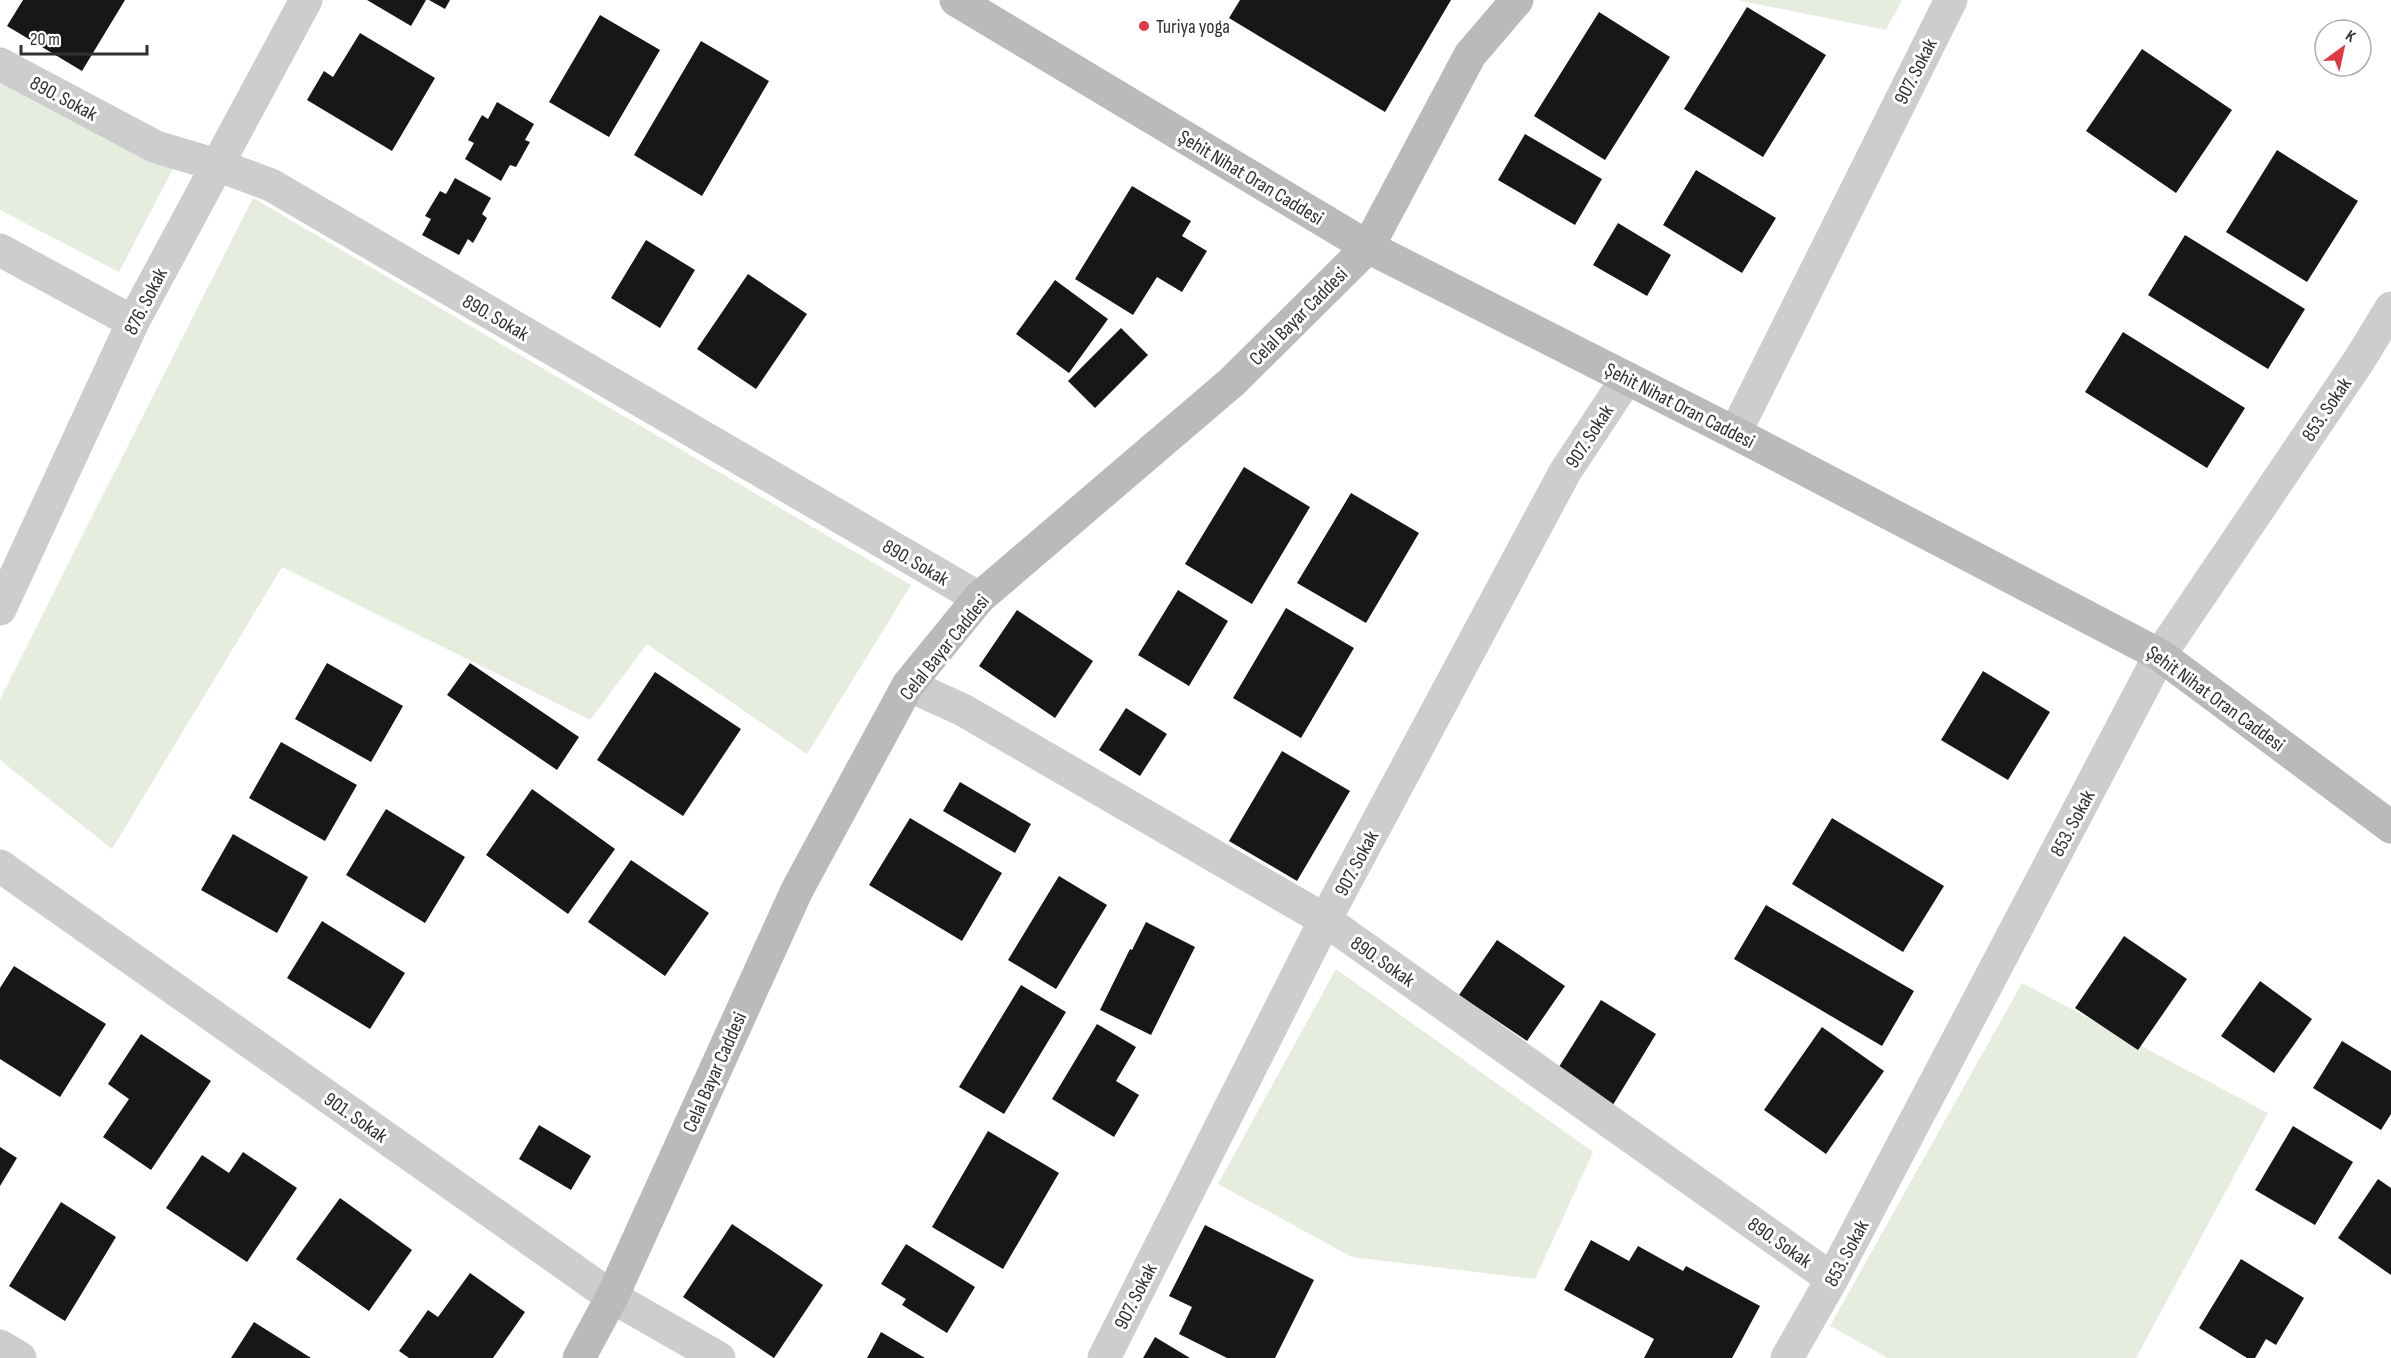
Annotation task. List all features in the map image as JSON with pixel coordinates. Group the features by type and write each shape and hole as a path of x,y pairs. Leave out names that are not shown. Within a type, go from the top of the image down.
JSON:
{"street":[{"name":"876. Sokak","path":"0,609 133,322 306,0"},
{"name":"Celal Bayar Caddesi","path":"579,1358 612,1297 797,890 908,685 980,598 1233,381 1368,248 1470,55 1517,0"},
{"name":"907. Sokak","path":"1735,433 1951,0"},
{"name":"Şehit Nihat Oran Caddesi","path":"963,2 1368,248 1735,433 2160,655 2391,827"},
{"name":"890. Sokak","path":"0,64 156,147 217,165 270,185 980,598"},
{"path":"0,250 133,322"},
{"name":"853. Sokak","path":"1787,1358 1832,1279 2160,655 2360,359 2391,308"},
{"name":"907. Sokak","path":"1104,1358 1325,920 1565,472 1627,378"},
{"name":"890. Sokak","path":"908,685 963,710 1325,920 1832,1279"},
{"name":"901. Sokak","path":"0,866 612,1297 719,1358"},
{"path":"0,1346 20,1358"}],"shaded area":[{"path":"1737,0 1902,0 1886,30"},
{"path":"0,77 173,169 119,272 0,210"},
{"path":"253,198 911,585 807,754 647,644 590,720 282,567 112,849 0,760 0,699"},
{"path":"1336,969 1593,1152 1535,1279 1352,1257 1218,1184"},
{"path":"2022,983 2268,1113 2136,1358 1888,1358 1830,1326"}],"building":[{"path":"23,0 125,0 82,71 7,26"},
{"path":"367,0 426,0 411,26"},
{"path":"429,0 450,0 445,9"},
{"path":"1240,0 1451,0 1385,112 1229,18"},
{"path":"1747,7 1826,55 1763,157 1684,109"},
{"path":"1599,12 1670,57 1605,160 1534,116"},
{"path":"600,15 660,50 609,137 549,102"},
{"path":"360,33 435,78 392,151 307,100 324,71 333,77"},
{"path":"701,41 769,81 702,196 634,155"},
{"path":"2142,49 2232,110 2176,193 2086,131"},
{"path":"497,102 534,124 525,140 530,142 516,167 510,165 501,181 465,159 474,143 468,140 482,115 488,119"},
{"path":"1525,134 1602,179 1575,225 1498,180"},
{"path":"2277,150 2358,201 2307,282 2226,232"},
{"path":"1696,170 1776,218 1742,273 1663,225"},
{"path":"455,178 491,198 482,214 487,218 473,243 468,239 459,255 422,235 431,219 425,216 440,191 446,194"},
{"path":"1132,186 1191,221 1182,236 1207,251 1182,292 1157,277 1133,315 1075,279"},
{"path":"1618,223 1671,255 1647,296 1593,265"},
{"path":"2185,235 2305,309 2268,369 2148,295"},
{"path":"646,240 695,270 660,328 611,298"},
{"path":"748,274 807,314 756,389 697,349"},
{"path":"1055,280 1108,319 1069,373 1016,334"},
{"path":"1121,328 1148,355 1095,408 1068,381"},
{"path":"2123,332 2245,408 2207,468 2085,392"},
{"path":"1244,467 1310,507 1252,604 1185,564"},
{"path":"1351,493 1419,533 1366,623 1297,583"},
{"path":"1178,590 1228,621 1189,686 1138,655"},
{"path":"1286,608 1354,648 1301,738 1233,698"},
{"path":"1017,610 1093,661 1055,718 979,666"},
{"path":"327,663 403,706 371,762 295,719"},
{"path":"470,663 579,737 557,770 447,695"},
{"path":"1983,671 2050,712 2008,780 1941,740"},
{"path":"655,672 741,729 683,816 597,760"},
{"path":"1126,708 1167,734 1140,776 1099,750"},
{"path":"281,742 357,785 325,841 249,798"},
{"path":"1282,751 1350,791 1297,881 1229,841"},
{"path":"960,782 1031,824 1015,853 943,811"},
{"path":"532,789 615,849 568,914 486,855"},
{"path":"386,809 465,857 425,923 346,875"},
{"path":"910,818 1002,873 962,941 869,885"},
{"path":"1832,818 1944,886 1903,952 1792,884"},
{"path":"233,834 308,877 277,933 201,890"},
{"path":"631,860 709,913 665,976 588,922"},
{"path":"1059,876 1107,905 1056,989 1008,960"},
{"path":"1766,905 1914,991 1882,1046 1734,959"},
{"path":"322,921 405,973 370,1029 287,978"},
{"path":"1146,922 1195,947 1151,1035 1100,1010"},
{"path":"2124,936 2187,979 2138,1050 2075,1008"},
{"path":"1497,940 1565,986 1527,1041 1459,995"},
{"path":"14,966 106,1024 60,1097 0,1059 0,988"},
{"path":"2260,981 2312,1019 2274,1073 2221,1036"},
{"path":"1021,985 1066,1012 1004,1114 959,1087"},
{"path":"1601,1000 1656,1034 1608,1113 1552,1078"},
{"path":"1097,1024 1136,1047 1116,1081 1139,1095 1114,1137 1052,1099"},
{"path":"1822,1027 1884,1071 1826,1154 1764,1110"},
{"path":"141,1034 211,1081 151,1170 103,1137 129,1099 108,1084"},
{"path":"2342,1041 2391,1071 2391,1114 2381,1130 2313,1088"},
{"path":"539,1125 591,1156 571,1190 519,1159"},
{"path":"2293,1126 2353,1162 2315,1225 2255,1190"},
{"path":"988,1131 1059,1173 1003,1269 932,1227"},
{"path":"0,1147 17,1158 0,1186"},
{"path":"243,1152 297,1188 247,1262 166,1208 202,1155 229,1173"},
{"path":"2378,1179 2391,1188 2391,1275 2338,1238"},
{"path":"340,1198 412,1250 369,1311 296,1259"},
{"path":"61,1202 116,1237 65,1321 9,1286"},
{"path":"732,1224 823,1285 774,1358 683,1297"},
{"path":"1205,1225 1314,1280 1275,1358 1227,1358 1179,1334 1192,1307 1169,1296"},
{"path":"1591,1240 1629,1261 1638,1246 1683,1271 1686,1266 1760,1306 1732,1358 1644,1358 1654,1339 1564,1290"},
{"path":"906,1244 975,1287 947,1333 902,1305 906,1299 881,1284"},
{"path":"2241,1259 2304,1298 2276,1345 2266,1339 2255,1358 2247,1358 2199,1328"},
{"path":"470,1273 525,1312 493,1358 409,1358 399,1351 428,1310 438,1317"},
{"path":"254,1322 311,1358 231,1358"},
{"path":"881,1332 925,1358 867,1358"},
{"path":"1155,1337 1190,1358 1143,1358"}],"place":[{"name":"Turiya yoga","path":"1144,26"}]}
